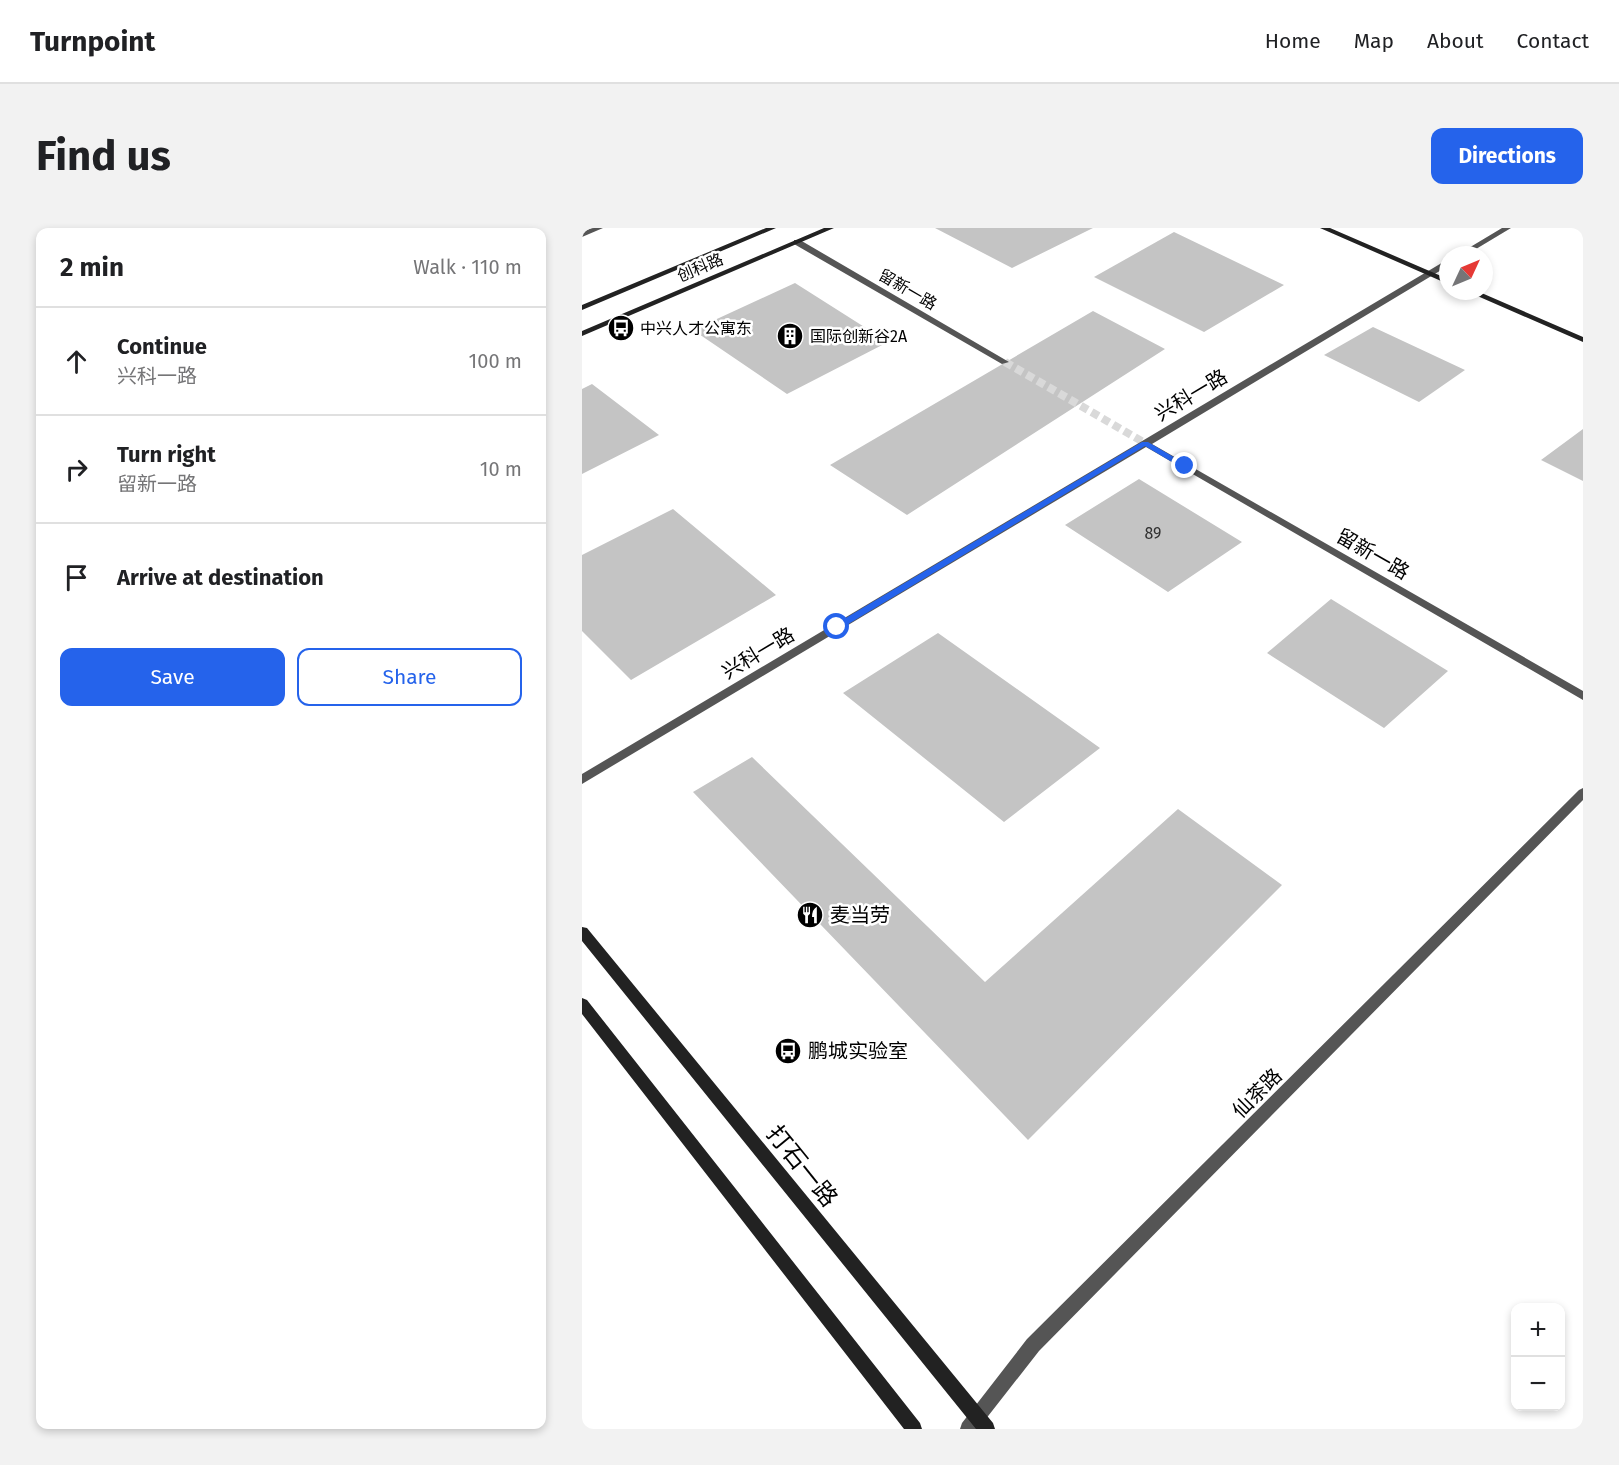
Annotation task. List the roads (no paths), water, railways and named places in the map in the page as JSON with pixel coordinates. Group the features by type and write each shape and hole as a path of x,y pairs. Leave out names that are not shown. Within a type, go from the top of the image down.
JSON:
{"main road":[{"name":"创科路","path":"582,308 772,228"},
{"name":"创科路","path":"582,334 830,228"},
{"path":"1324,228 1439,278"},
{"path":"1491,300 1583,340"},
{"name":"打石一路","path":"582,932 978,1425"},
{"path":"582,1004 914,1429"}],"street":[{"path":"582,235 599,228"},
{"path":"1476,246 1507,228"},
{"name":"留新一路","path":"797,242 1005,362"},
{"name":"兴科一路","path":"582,780 1439,268"},
{"name":"留新一路","path":"1145,443 1583,696"},
{"name":"仙茶路","path":"978,1425 1033,1345 1583,793"}],"tunnel":[{"path":"1005,362 1145,443"}],"place":[{"name":"中兴人才公寓东","path":"621,328"},
{"name":"国际创新谷2A","path":"790,336"},
{"name":"麦当劳","path":"810,915"},
{"name":"鹏城实验室","path":"788,1051"}]}
